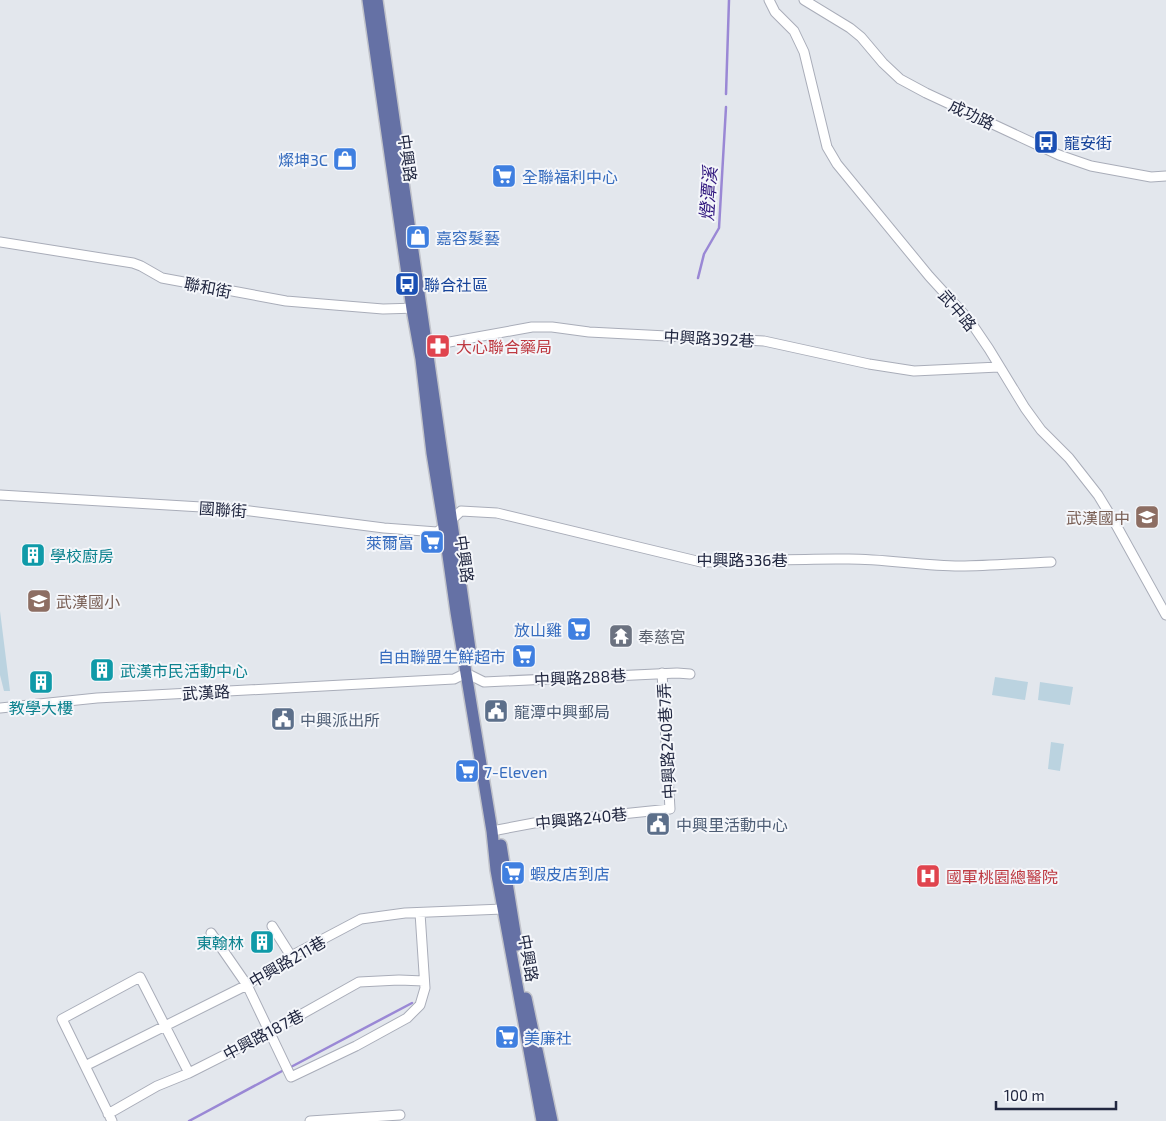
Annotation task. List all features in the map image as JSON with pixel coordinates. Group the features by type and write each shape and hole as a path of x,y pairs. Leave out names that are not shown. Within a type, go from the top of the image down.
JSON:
{"main road":[{"name":"中興路","path":"368,0 422,347 432,453 448,524 470,675 524,990 552,1121"},
{"name":"中興路","path":"377,0 416,308"},
{"name":"中興路","path":"496,830 503,909 542,1121"}],"street":[{"name":"武中路","path":"769,0 775,12 794,31 804,52 827,147 837,164 929,276 970,321 1025,408 1042,430 1069,458 1098,495 1116,523 1166,615"},
{"name":"成功路","path":"804,0 850,28 861,37 883,63 900,79 926,93 1059,155 1091,166 1151,177 1166,176"},
{"name":"聯和街","path":"0,242 133,263 162,278 286,301 384,309 416,308"},
{"name":"中興路392巷","path":"422,347 532,327 552,327 589,332 764,341 869,364 914,371 999,367"},
{"name":"國聯街","path":"0,495 235,509 384,528 437,532 448,524"},
{"name":"中興路336巷","path":"448,524 462,511 497,514 701,562 812,558 960,566 1051,562"},
{"name":"中興路288巷","path":"470,675 484,682 662,673 690,674"},
{"name":"中興路240巷7弄","path":"662,673 670,809"},
{"name":"武漢路","path":"0,708 97,698 454,679 470,675"},
{"name":"中興路240巷","path":"496,830 534,823 670,809"},
{"name":"中興路211巷","path":"85,1066 247,985 291,956 361,919 420,913 503,909"},
{"path":"211,933 247,985 289,1072 356,1046 407,1018 420,1005 424,995 424,981 420,913"},
{"path":"272,926 291,956"},
{"path":"110,1118 62,1019 140,977 188,1073"},
{"name":"中興路187巷","path":"110,1118 157,1086 188,1073 270,1032 359,982 424,981"},
{"path":"310,1121 400,1115"}],"shaded area":[{"path":"0,611 10,691 4,691 0,675"},
{"path":"995,677 1028,682 1025,700 992,695"},
{"path":"1040,682 1073,687 1070,705 1038,700"},
{"path":"1051,742 1064,744 1060,771 1048,769"}],"waterway":[{"name":"燈潭溪","path":"726,94 729,0"},
{"name":"燈潭溪","path":"698,278 704,254 719,228 726,107"},
{"path":"289,1068 412,1003"},
{"path":"189,1121 284,1070"}],"place":[{"name":"龍安街","path":"1046,142"},
{"name":"燦坤3C","path":"345,159"},
{"name":"全聯福利中心","path":"504,176"},
{"name":"嘉容髮藝","path":"418,237"},
{"name":"聯合社區","path":"407,284"},
{"name":"大心聯合藥局","path":"438,346"},
{"name":"武漢國中","path":"1147,517"},
{"name":"萊爾富","path":"432,542"},
{"name":"學校廚房","path":"33,555"},
{"name":"武漢國小","path":"39,601"},
{"name":"放山雞","path":"579,629"},
{"name":"奉慈宮","path":"621,636"},
{"name":"自由聯盟生鮮超市","path":"524,656"},
{"name":"武漢市民活動中心","path":"102,670"},
{"name":"教學大樓","path":"41,682"},
{"name":"龍潭中興郵局","path":"496,711"},
{"name":"中興派出所","path":"283,719"},
{"name":"7-Eleven","path":"467,771"},
{"name":"中興里活動中心","path":"658,824"},
{"name":"蝦皮店到店","path":"513,873"},
{"name":"國軍桃園總醫院","path":"928,876"},
{"name":"東翰林","path":"262,942"},
{"name":"美廉社","path":"507,1037"}]}
